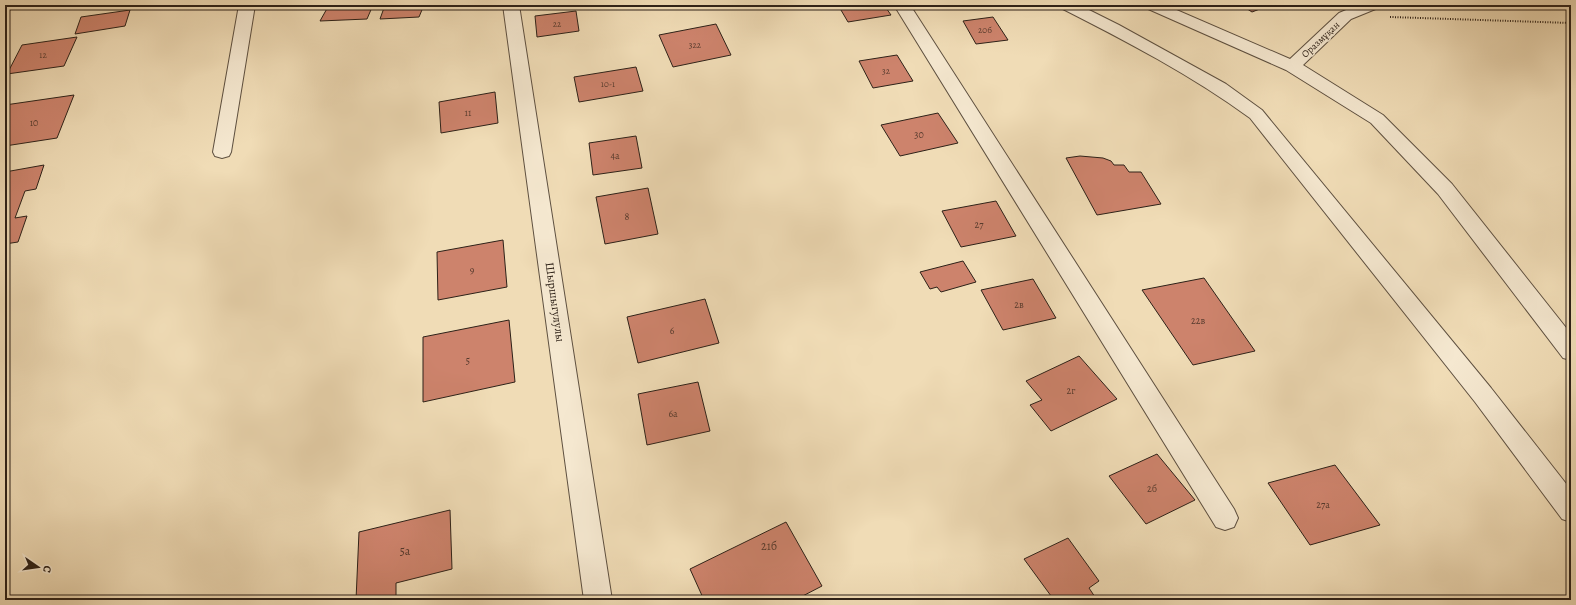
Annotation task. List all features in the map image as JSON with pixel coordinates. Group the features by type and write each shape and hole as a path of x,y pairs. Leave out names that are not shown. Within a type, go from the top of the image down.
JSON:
{"street":[{"path":"222,152 247,5"},
{"name":"Шыршыгулулы","path":"511,5 598,600"},
{"path":"902,5 1225,518"},
{"path":"1067,5 1113,28 1220,88 1256,114 1483,395 1571,510"},
{"path":"1152,5 1292,66 1377,119 1445,189 1571,351"},
{"name":"Оразмұқан","path":"1292,66 1346,16 1372,5"}],"path":[{"path":"1346,16 1571,23"}],"building":[{"path":"329,5 373,5 367,19 320,21"},
{"path":"385,5 424,5 419,17 380,19"},
{"path":"838,5 884,5 891,15 848,22"},
{"path":"1241,5 1270,5 1252,12"},
{"path":"130,10 125,26 75,34 81,17"},
{"path":"576,11 579,31 537,37 535,16"},
{"path":"993,17 1008,40 976,44 963,21"},
{"path":"716,24 731,55 673,67 659,35"},
{"path":"77,37 64,66 7,74 22,45"},
{"path":"897,55 913,81 873,88 859,61"},
{"path":"636,67 643,91 579,102 574,77"},
{"path":"495,92 498,123 441,133 439,102"},
{"path":"74,95 57,138 5,146 5,105"},
{"path":"938,113 958,143 900,156 881,125"},
{"path":"636,136 642,168 593,175 589,143"},
{"path":"1080,156 1103,158 1111,161 1114,165 1124,165 1129,172 1141,172 1161,204 1097,215 1066,158"},
{"path":"44,165 36,189 25,191 15,218 27,216 18,242 5,244 5,172"},
{"path":"648,188 658,234 605,244 596,197"},
{"path":"996,201 1016,236 961,247 942,211"},
{"path":"503,240 507,287 438,300 437,252"},
{"path":"963,261 976,282 941,292 937,287 930,289 920,272"},
{"path":"1204,278 1255,351 1193,365 1142,290"},
{"path":"1033,279 1056,318 1003,330 981,290"},
{"path":"705,299 719,343 638,363 627,317"},
{"path":"509,320 515,382 423,402 423,337"},
{"path":"1079,356 1117,399 1051,431 1030,405 1042,400 1026,381"},
{"path":"698,382 710,431 647,445 638,394"},
{"path":"1157,454 1195,500 1146,524 1109,476"},
{"path":"1335,465 1380,525 1310,545 1268,483"},
{"path":"450,510 452,569 396,583 396,600 356,600 359,532"},
{"path":"786,522 822,586 795,600 704,600 690,569"},
{"path":"1068,538 1099,581 1089,588 1097,600 1054,600 1024,559"}]}
